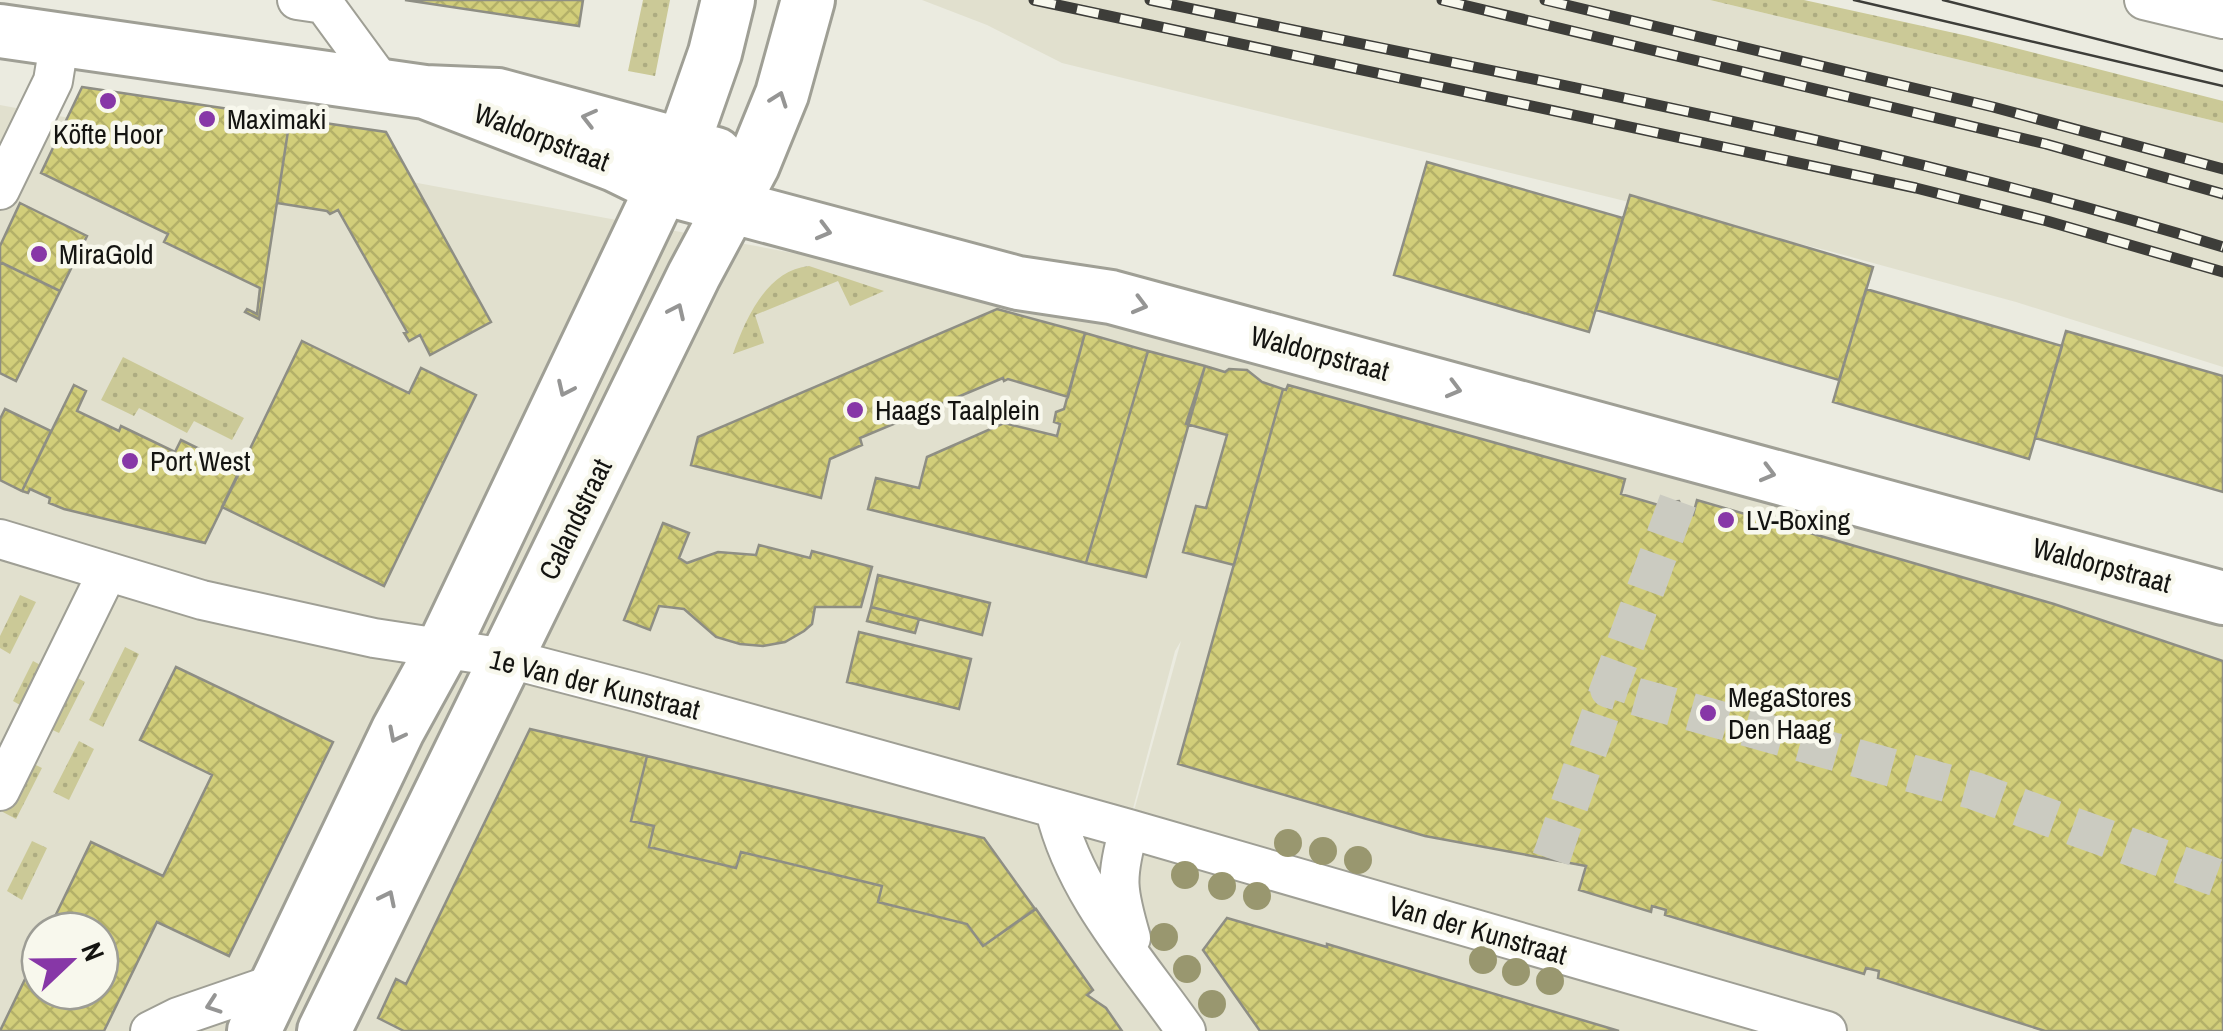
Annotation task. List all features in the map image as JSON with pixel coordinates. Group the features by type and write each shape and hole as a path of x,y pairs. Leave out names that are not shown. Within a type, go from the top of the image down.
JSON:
{"street":[{"path":"297,0 324,4 405,89"},
{"path":"254,1031 398,730 442,650 673,166 715,53 728,0"},
{"name":"Calandstraat","path":"330,1029 506,658 742,185 782,94 808,0"},
{"path":"2144,0 2223,20"},
{"name":"Waldorpstraat","path":"0,31 405,89 498,95 673,166 742,185 1018,283 1111,297 2223,598"},
{"path":"0,190 52,81 60,38"},
{"name":"1e Van der Kunstraat","path":"0,538 202,600 374,638 506,658 1130,829"},
{"path":"0,791 107,573"},
{"path":"1054,810 1063,843 1090,896 1186,1031"},
{"path":"1130,829 1120,861 1117,891 1139,964"},
{"name":"Van der Kunstraat","path":"1130,829 1827,1031"},
{"path":"150,1031 178,1017 277,983"}],"shaded area":[{"path":"643,0 670,0 655,76 628,71"},
{"path":"922,0 1710,0 2223,123 2223,367 2016,302 1829,251 1062,63 987,25"},
{"path":"1710,0 1804,0 1968,36 2223,101 2223,123"},
{"path":"0,105 825,259 1289,362 2223,624 2223,1031 1828,1031 1129,829 1181,641 1175,651 1127,831 1795,1031 0,1031"},
{"path":"809,266 884,291 850,306 838,281 755,315 764,343 733,354 752,311 770,286 794,269"},
{"path":"123,357 244,418 232,440 194,421 187,433 139,408 134,416 101,400"},
{"path":"20,595 36,602 10,654 0,648 0,636"},
{"path":"125,647 139,654 103,727 89,720"},
{"path":"33,661 48,669 27,709 13,701"},
{"path":"70,674 85,682 59,733 44,726"},
{"path":"79,741 94,749 69,800 53,792"},
{"path":"26,760 42,768 16,819 1,811"},
{"path":"32,841 47,848 22,900 7,891"}],"building":[{"path":"405,0 583,0 579,26"},
{"path":"82,87 290,118 259,319 245,312 247,309 257,314 260,288 164,242 168,234 41,173"},
{"path":"290,118 386,132 491,322 430,355 420,335 409,341 338,210 330,214 277,203"},
{"path":"1427,162 1623,218 1589,332 1394,275"},
{"path":"1630,195 1873,267 1839,380 1596,310"},
{"name":"MiraGold","path":"20,203 87,236 60,291 0,262 0,246"},
{"path":"0,262 60,291 16,381 0,373"},
{"path":"1866,289 2062,346 2029,459 1833,402"},
{"path":"997,309 1085,333 1068,397 1003,378 860,438 862,445 830,459 821,498 691,465 698,437"},
{"path":"2066,331 2223,376 2223,492 2035,438"},
{"path":"1085,333 1148,351 1086,563 868,509 876,478 919,488 927,457 1004,423 1057,436 1060,424 1054,422 1056,412 1064,409"},
{"path":"302,341 409,393 421,368 476,395 384,586 222,507"},
{"path":"1148,351 1205,366 1146,577 1086,563"},
{"path":"1205,366 1225,372 1247,370 1262,382 1283,389 1234,565 1183,552 1196,506 1206,508 1227,435 1186,424"},
{"name":"Port West","path":"74,385 86,391 77,411 119,431 121,426 175,452 181,440 241,469 205,543 64,509 30,489 28,493 22,491"},
{"name":"MegaStores Den Haag","path":"1288,385 1625,479 1621,494 1665,507 1669,502 1679,501 1684,513 1693,515 1697,500 2054,604 2223,661 2223,1031 2045,1031 1878,978 1879,971 1866,968 1864,974 1665,915 1666,910 1652,906 1651,912 1579,890 1586,866 1425,836 1178,764 1283,389"},
{"path":"5,409 51,431 22,491 0,480 0,419"},
{"path":"663,523 689,533 679,558 687,563 718,552 756,555 759,545 810,558 812,551 872,567 861,607 815,607 812,624 804,631 785,642 763,646 716,637 684,609 659,606 650,630 624,620"},
{"path":"878,575 990,603 982,635 871,607"},
{"path":"871,607 919,619 915,633 867,621"},
{"path":"859,632 971,659 959,709 847,682"},
{"path":"176,667 333,742 229,956 157,922 120,998 120,911 58,911 91,842 163,876 212,775 140,740"},
{"path":"530,729 647,756 631,821 654,826 649,847 736,868 741,852 882,886 878,902 967,924 983,946 1036,909 1093,990 1087,995 1106,1008 1122,1031 404,1031 378,1018 396,979 406,984"},
{"path":"647,756 984,838 1035,909 983,946 967,924 878,902 882,886 741,852 736,868 649,847 654,826 631,821"},
{"path":"1227,918 1619,1031 1260,1031 1203,950"},
{"path":"20,990 20,1011 114,1011 104,1031 0,1031"}],"tunnel":[{"path":"1678,501 1609,689 1975,791 2223,880"},
{"path":"1551,859 1609,689"}],"tram line":[{"path":"1854,0 2223,86"},
{"path":"1943,0 2223,71"}],"railway":[{"path":"1034,0 1916,188 2223,272"},
{"path":"1150,0 1824,142 1958,174 2223,247"},
{"path":"1442,0 2046,144 2223,194"},
{"path":"1545,0 1993,107 2223,169"}],"place":[{"name":"Köfte Hoor","path":"108,101"},
{"name":"Maximaki","path":"207,119"},
{"name":"MiraGold","path":"39,254"},
{"name":"Haags Taalplein","path":"855,410"},
{"name":"Port West","path":"130,461"},
{"name":"LV-Boxing","path":"1726,520"},
{"name":"MegaStores Den Haag","path":"1708,713"}]}
